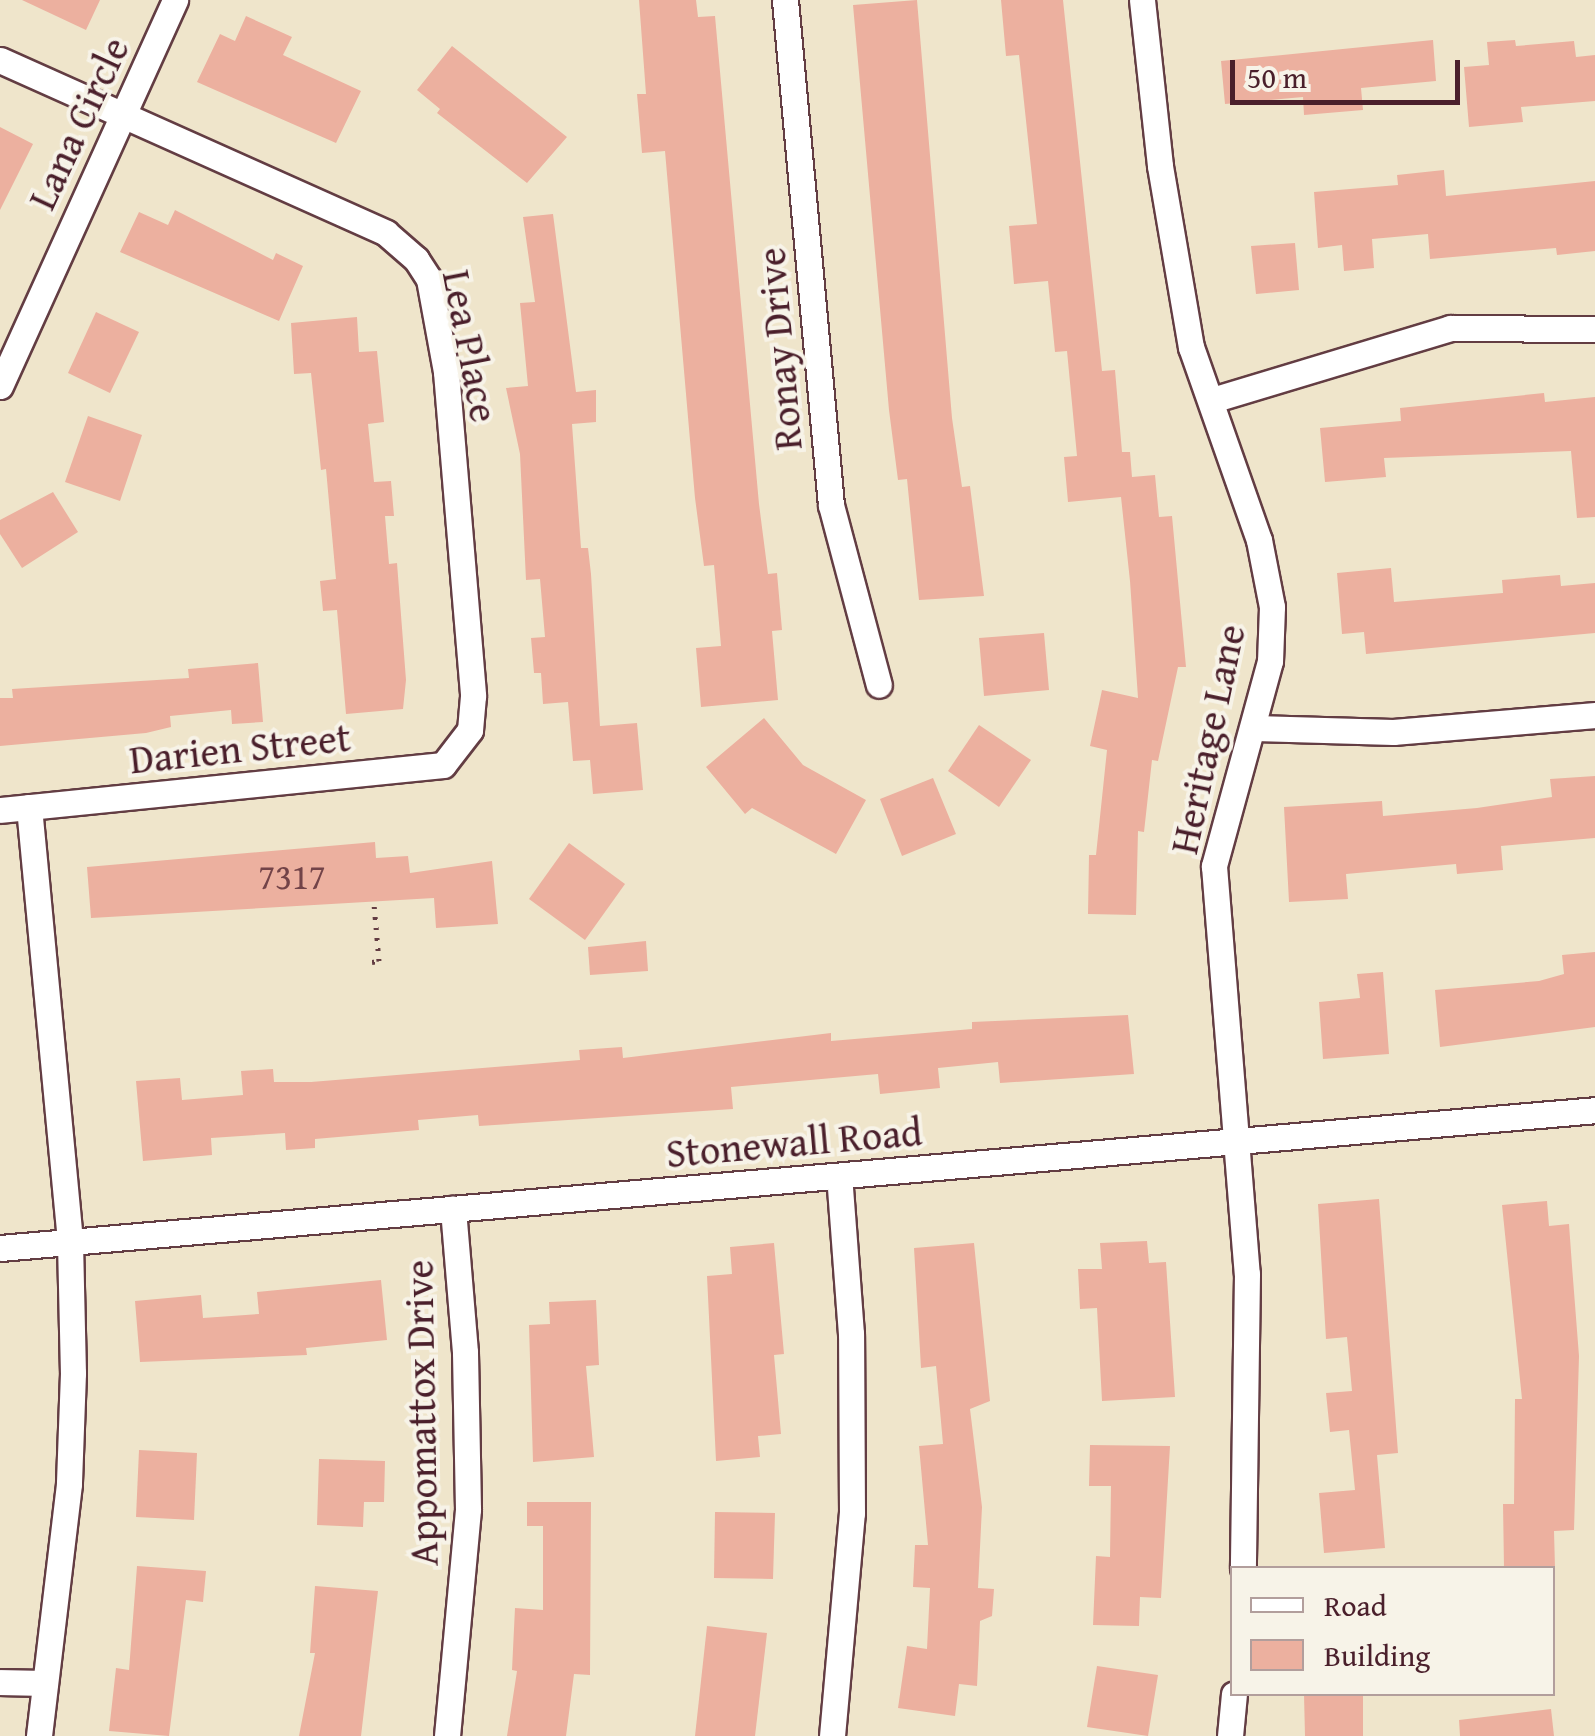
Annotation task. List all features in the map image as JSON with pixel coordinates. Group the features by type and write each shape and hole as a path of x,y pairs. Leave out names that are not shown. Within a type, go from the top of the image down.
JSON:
{"street":[{"name":"Lana Circle","path":"0,386 175,0"},
{"name":"Ronay Drive","path":"785,0 831,504 879,686"},
{"name":"Heritage Lane","path":"1142,0 1166,202 1191,347 1259,540 1272,607 1270,661 1255,728 1218,834 1214,866 1246,1274 1242,1566"},
{"name":"Lea Place","path":"0,60 386,233 429,279 446,372 470,730"},
{"path":"1212,400 1450,328 1595,329"},
{"path":"1255,728 1393,732 1595,715"},
{"name":"Darien Street","path":"0,810 442,765 470,730"},
{"path":"29,807 70,1242 70,1484 39,1736"},
{"name":"Stonewall Road","path":"0,1248 1595,1110"},
{"path":"832,1736 852,1513 852,1334 839,1176"},
{"name":"Appomattox Drive","path":"447,1736 468,1509 466,1352 453,1208"},
{"path":"0,1682 45,1682"},
{"path":"1230,1736 1234,1696"}],"path":[{"path":"372,962 379,961 374,904"}],"building":[{"path":"22,0 100,0 86,30"},
{"path":"639,0 696,0 698,17 715,16 759,504 768,574 777,573 782,630 772,631 778,700 701,707 696,648 721,646 714,565 704,566 695,498 665,151 642,153 637,94 646,94"},
{"path":"917,0 952,418 962,487 970,486 984,596 919,600 907,479 898,480 889,410 853,5"},
{"path":"1001,0 1063,0 1102,371 1115,370 1122,452 1130,452 1132,477 1155,475 1159,517 1172,516 1186,667 1178,667 1158,761 1152,760 1144,832 1138,831 1136,915 1088,914 1089,855 1096,855 1107,750 1090,746 1102,690 1138,698 1130,581 1121,497 1068,502 1064,457 1077,456 1067,351 1055,352 1048,281 1014,284 1009,226 1037,224 1019,55 1006,56"},
{"path":"246,16 292,37 283,55 361,91 336,143 197,82 220,34 235,41"},
{"path":"1433,40 1436,81 1361,88 1363,110 1304,115 1303,97 1225,104 1221,61"},
{"path":"1515,40 1516,46 1574,41 1576,57 1595,55 1595,101 1521,107 1523,122 1469,127 1464,67 1489,65 1487,42"},
{"path":"452,46 567,137 527,183 437,113 440,109 417,90"},
{"path":"0,127 33,144 0,210"},
{"path":"1444,170 1446,196 1595,181 1595,251 1557,255 1556,248 1430,259 1428,234 1372,239 1374,268 1344,271 1342,245 1318,248 1314,192 1398,185 1397,175"},
{"path":"175,210 273,260 276,253 303,266 279,321 120,252 139,212 168,225"},
{"path":"553,214 576,392 596,390 596,422 572,424 581,548 588,548 591,574 600,726 637,723 643,790 593,794 590,760 573,761 568,702 543,704 541,673 534,673 531,638 545,637 540,579 526,580 520,454 506,388 528,386 520,303 535,302 523,217"},
{"path":"1295,243 1299,290 1256,294 1251,246"},
{"path":"96,312 139,332 110,393 68,373"},
{"path":"357,317 359,352 377,351 384,422 368,424 374,482 391,481 394,516 385,516 389,564 397,563 406,680 403,709 346,714 337,610 323,611 320,581 336,579 326,469 321,470 311,373 294,374 291,323"},
{"path":"1544,393 1545,402 1595,397 1595,517 1577,518 1571,451 1384,458 1386,477 1325,482 1320,428 1401,421 1400,408"},
{"path":"88,416 142,435 120,501 65,482"},
{"path":"53,492 78,532 22,568 0,534 0,520"},
{"path":"1391,568 1394,602 1503,593 1502,580 1560,575 1561,586 1595,583 1595,633 1366,654 1364,632 1342,634 1337,573"},
{"path":"1044,633 1049,690 984,696 979,638"},
{"path":"258,663 263,722 232,724 231,710 170,716 171,727 146,733 0,746 0,698 13,698 12,689 189,678 188,669"},
{"path":"764,718 803,765 866,800 836,854 752,808 745,814 706,767"},
{"path":"979,725 1031,760 999,807 948,771"},
{"path":"1595,776 1595,838 1501,846 1503,870 1457,874 1456,864 1346,874 1348,899 1289,902 1284,807 1382,801 1383,816 1477,808 1552,797 1550,779"},
{"path":"933,778 956,834 902,856 880,799"},
{"path":"375,842 376,858 408,856 410,873 492,861 498,924 436,928 434,898 91,918 87,867"},
{"path":"569,843 625,884 585,940 529,899"},
{"path":"646,941 648,971 590,975 588,947"},
{"path":"1595,952 1595,1027 1440,1047 1435,990 1539,981 1564,974 1562,955"},
{"path":"1383,972 1389,1054 1323,1059 1319,1002 1360,998 1357,974"},
{"path":"1128,1015 1134,1074 1000,1083 998,1062 938,1068 940,1088 880,1094 878,1074 731,1087 733,1109 479,1126 478,1115 418,1120 419,1130 315,1139 315,1148 286,1150 285,1133 211,1138 212,1155 143,1161 136,1081 180,1078 182,1100 243,1095 241,1071 273,1069 274,1082 311,1082 580,1060 579,1050 622,1047 623,1058 831,1033 831,1041 972,1029 972,1022"},
{"path":"1379,1199 1398,1453 1377,1455 1385,1548 1324,1553 1319,1493 1355,1490 1349,1430 1330,1432 1326,1393 1352,1391 1347,1337 1326,1339 1318,1204"},
{"path":"1547,1201 1549,1226 1569,1224 1579,1356 1574,1530 1554,1531 1555,1566 1504,1566 1503,1504 1514,1504 1515,1399 1522,1399 1502,1205"},
{"path":"1147,1241 1149,1263 1166,1262 1175,1397 1102,1401 1097,1308 1080,1309 1078,1269 1102,1269 1100,1243"},
{"path":"774,1243 784,1354 774,1355 781,1434 758,1436 760,1457 716,1461 707,1276 732,1274 730,1247"},
{"path":"974,1243 990,1401 970,1409 982,1507 978,1588 994,1589 992,1616 980,1621 977,1686 959,1684 955,1716 898,1708 907,1646 927,1649 930,1588 913,1587 915,1545 928,1545 919,1446 943,1444 936,1366 921,1368 914,1248"},
{"path":"381,1280 387,1340 306,1348 307,1355 140,1362 135,1301 201,1295 203,1318 259,1314 257,1292"},
{"path":"596,1300 599,1365 586,1366 594,1457 533,1462 529,1325 550,1324 549,1302"},
{"path":"1090,1445 1170,1446 1161,1598 1140,1597 1139,1626 1093,1625 1096,1556 1110,1557 1111,1486 1089,1486"},
{"path":"139,1450 197,1453 194,1520 136,1517"},
{"path":"319,1459 385,1461 384,1502 364,1502 363,1527 317,1525"},
{"path":"527,1502 591,1502 590,1675 574,1674 566,1736 507,1736 517,1671 512,1670 515,1608 543,1610 543,1526 527,1526"},
{"path":"715,1512 775,1513 773,1579 714,1578"},
{"path":"137,1566 206,1571 203,1602 186,1600 169,1736 109,1731 116,1668 129,1670"},
{"path":"315,1586 378,1591 361,1736 299,1736 315,1653 310,1653"},
{"path":"707,1626 767,1633 755,1736 695,1736"},
{"path":"1097,1666 1158,1675 1148,1736 1087,1727"},
{"path":"1304,1696 1363,1696 1363,1736 1305,1736"},
{"path":"1551,1709 1554,1736 1460,1736 1459,1720"}]}
